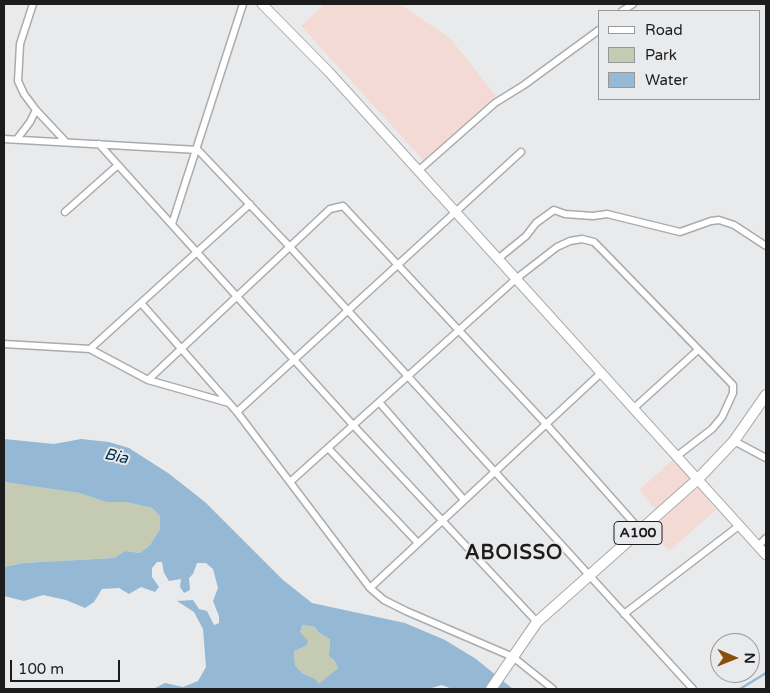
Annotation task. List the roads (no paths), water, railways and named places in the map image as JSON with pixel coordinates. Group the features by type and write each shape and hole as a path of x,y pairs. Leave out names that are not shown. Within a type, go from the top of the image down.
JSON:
{"highway":[{"name":"A100","path":"491,689 537,622 698,479 734,441 766,395"}],"main road":[{"path":"262,4 329,72 766,554"}],"street":[{"path":"33,4 20,44 17,64 18,81 24,94 36,110 66,142"},
{"path":"172,224 198,150 243,4"},
{"path":"418,171 495,103 524,85 598,31"},
{"path":"17,139 36,110"},
{"path":"4,139 198,150 290,246 407,378 693,689"},
{"path":"99,144 238,296 353,426 443,519 537,622"},
{"path":"237,412 521,152"},
{"path":"65,212 118,165"},
{"path":"90,349 250,204"},
{"path":"148,380 330,209 343,206 546,424 641,531"},
{"path":"499,258 526,236 536,223 554,210 565,214 593,216 607,214 680,232 719,220 734,224 766,246"},
{"path":"290,482 517,278 557,246 582,239 594,242 734,388 717,423 677,456"},
{"path":"141,303 237,412 370,588 384,600 406,611 513,656 553,689"},
{"path":"4,344 90,349 148,380 230,404"},
{"path":"634,408 698,350"},
{"path":"370,588 602,373"},
{"path":"379,402 464,500"},
{"path":"734,441 766,458"},
{"path":"328,448 418,543"},
{"path":"624,614 740,525"},
{"path":"758,546 766,538"}],"water":[{"name":"Bia","path":"4,439 54,444 81,439 109,442 129,448 168,473 205,502 283,580 312,603 405,623 445,640 476,659 513,689 452,689 442,685 428,689 153,689 165,683 183,687 198,681 206,667 203,629 194,612 177,601 193,600 199,609 207,611 214,625 219,623 219,616 213,601 218,588 213,569 206,563 197,563 193,574 189,578 190,590 184,593 180,587 181,579 169,581 164,573 162,562 157,562 152,568 152,577 159,587 155,592 141,587 129,594 119,588 102,589 94,602 85,608 66,600 43,595 24,601 4,596 4,567 23,563 114,558 125,551 140,553 150,545 160,529 160,516 152,508 126,502 106,502 79,493 4,482","holes":["302,625 315,627 318,632 330,639 329,656 334,660 338,668 319,684 315,679 302,673 295,665 294,651 306,646 308,641 300,632"]}],"waterway":[{"path":"740,689 766,673"}],"district":[{"name":"ABOISSO","path":"514,554"}]}
